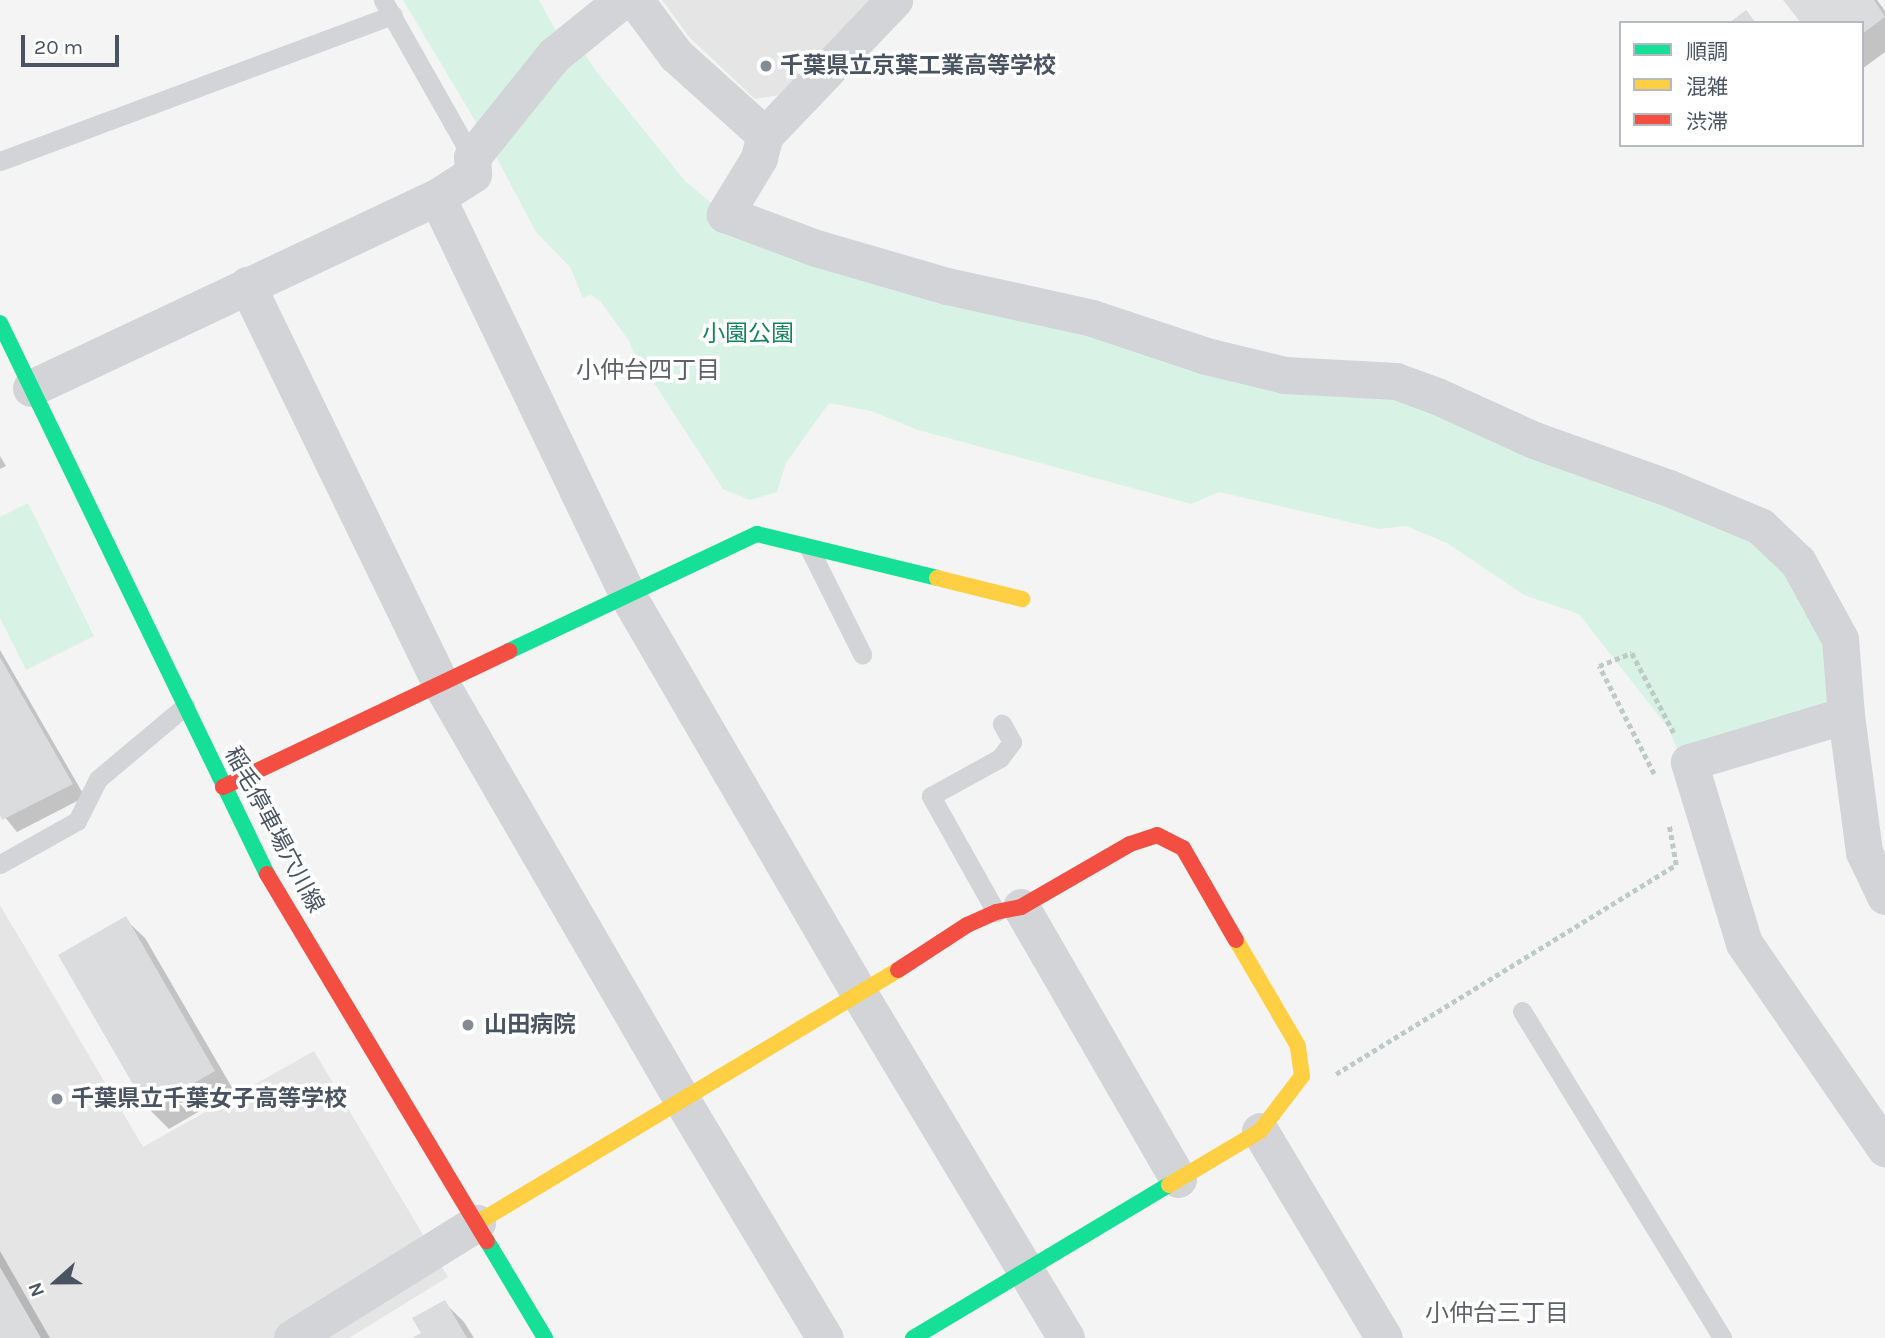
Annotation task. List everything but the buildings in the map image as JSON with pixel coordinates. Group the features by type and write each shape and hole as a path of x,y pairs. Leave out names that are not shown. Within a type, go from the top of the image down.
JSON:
{"street":[{"path":"31,388 437,197 473,174 472,157 554,55 622,0"},
{"path":"635,0 676,55 765,135"},
{"path":"894,0 765,135 759,158 725,214 829,252 947,286 1092,318 1206,356 1285,375 1396,381 1437,396 1534,440 1669,488 1760,526 1798,562 1840,639 1846,715 1864,852 1885,896"},
{"path":"437,197 628,596 860,995 1066,1338"},
{"path":"247,285 441,684 683,1102 825,1338"},
{"name":"稲毛停車場穴川線","path":"0,323 264,869 545,1338"},
{"path":"223,787 758,534 1022,599"},
{"path":"1846,715 1689,762 1744,943 1885,1148"},
{"path":"292,1338 477,1223 860,995 967,925 1009,910 1130,844 1157,835 1183,848 1298,1046 1302,1076 1260,1131 913,1338"},
{"path":"1009,910 1178,1179"},
{"path":"1260,1131 1384,1338"}],"lane":[{"path":"0,161 388,8 472,157"},
{"path":"809,548 862,654"},
{"path":"0,864 77,821 98,779 185,706"},
{"path":"1002,724 1012,742 1000,758 932,796 1009,910"},
{"path":"1522,1011 1722,1338"}],"path":[{"path":"1656,777 1599,666 1632,653 1689,762"},
{"path":"1302,1076 1326,1080 1676,865 1667,814"}],"shaded area":[{"name":"千葉県立京葉工業高等学校","path":"662,0 875,0 786,94 755,99 690,38"},
{"name":"千葉県立千葉女子高等学校","path":"0,905 143,1147 314,1051 448,1277 349,1338 0,1338"}],"green space":[{"name":"小園公園","path":"403,0 539,0 555,29 575,39 596,71 686,182 725,214 1396,387 1754,531 1834,644 1839,710 1678,752 1669,729 1579,614 1524,595 1447,543 1406,526 1379,529 1219,492 1191,504 918,430 871,411 829,403 786,463 777,492 750,500 723,489 656,386 641,371 629,341 601,302 591,295 583,298 570,267 536,232 492,149"},
{"path":"28,503 94,636 26,670 0,618 0,517"}],"traffic: fast":[{"path":"0,323 267,874"},
{"path":"509,651 757,534 937,578"},
{"path":"913,1338 1169,1185"},
{"path":"487,1241 545,1338"}],"traffic: slow":[{"path":"937,578 1022,599"},
{"path":"1169,1185 1260,1131 1302,1076 1298,1046 1236,940"},
{"path":"477,1223 898,970"}],"traffic: jam":[{"path":"223,787 509,651"},
{"path":"898,970 967,925 996,912 1021,907 1130,844 1157,835 1183,848 1236,940"},
{"path":"267,874 487,1241"}],"place":[{"name":"千葉県立京葉工業高等学校","path":"766,66"},
{"name":"山田病院","path":"468,1025"},
{"name":"千葉県立千葉女子高等学校","path":"57,1099"}],"district":[{"name":"小仲台四丁目","path":"648,371"},
{"name":"小仲台三丁目","path":"1497,1314"}]}
